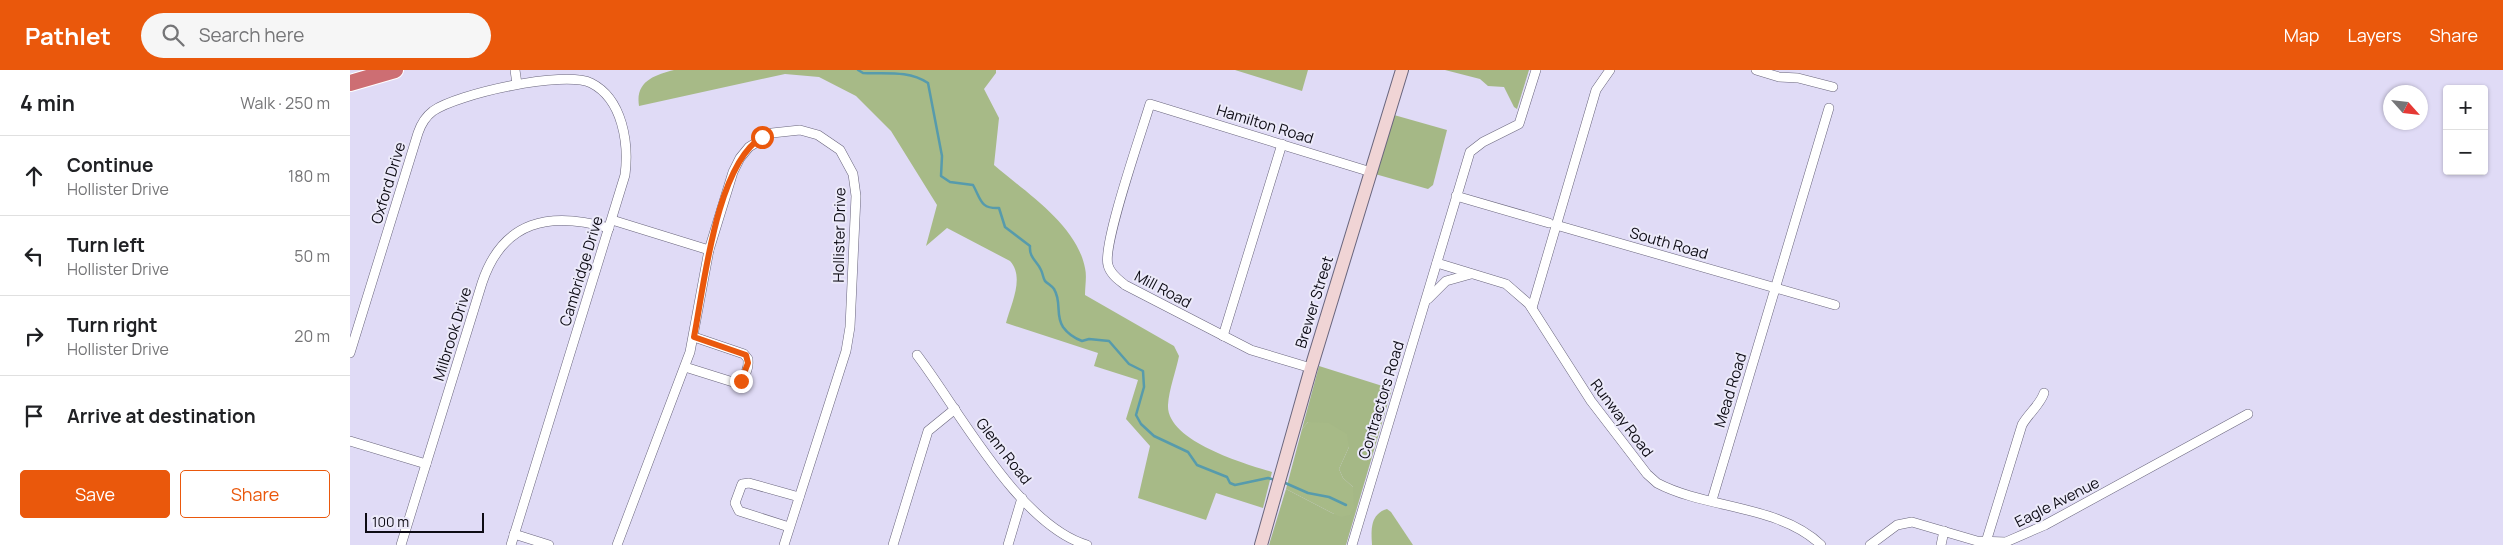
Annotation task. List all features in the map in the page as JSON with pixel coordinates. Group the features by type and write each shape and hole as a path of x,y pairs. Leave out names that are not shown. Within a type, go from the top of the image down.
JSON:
{"highway":[{"path":"350,83 395,70"}],"main road":[{"name":"Brewer Street","path":"1261,545 1311,368 1402,70"}],"street":[{"path":"515,70 518,84"},
{"name":"Contractors Road","path":"1352,545 1470,152 1482,142 1519,124 1536,70"},
{"path":"1532,308 1553,224 1596,90 1610,70"},
{"path":"1756,70 1779,77 1798,78 1833,87"},
{"name":"Cambridge Drive","path":"511,545 623,182 626,160 623,130 610,100 597,87 574,79 518,84"},
{"name":"Oxford Drive","path":"350,353 424,120 430,112 444,105 518,84"},
{"name":"Hamilton Road","path":"1150,104 1371,172"},
{"name":"Mill Road","path":"1150,104 1110,234 1108,265 1114,276 1125,286 1252,350 1311,368"},
{"name":"Mead Road","path":"1712,500 1829,108"},
{"name":"Hollister Drive","path":"616,545 685,368 694,337 709,250 734,167 757,140 778,131 805,131 823,137 843,155 853,174 856,196 850,332 842,368 784,545"},
{"path":"1223,336 1282,144"},
{"name":"South Road","path":"1456,196 1835,304"},
{"name":"Milbrook Drive","path":"401,545 484,277 499,248 515,233 540,222 554,220 610,224 709,250"},
{"name":"Runway Road","path":"1436,263 1506,284 1532,308 1591,401 1647,474 1664,486 1784,522 1813,537 1821,545"},
{"path":"1424,306 1437,288 1446,281 1477,274"},
{"path":"685,368 736,383 744,378 748,366 748,358 741,353 694,337"},
{"name":"Glenn Road","path":"917,355 987,458 1022,498 1053,528 1077,542 1087,545"},
{"path":"1986,542 2022,425 2027,415 2042,399 2044,393"},
{"path":"893,545 928,431 955,409"},
{"name":"Eagle Avenue","path":"1870,545 1897,525 1906,523 1924,525 1986,542 2000,543 2026,535 2248,414"},
{"path":"350,441 426,464"},
{"path":"789,528 739,512 735,503 738,490 744,483 749,483 799,497"},
{"path":"1008,545 1022,498"},
{"path":"1941,545 1944,531"},
{"path":"514,534 549,545"}],"green space":[{"path":"674,70 996,70 996,73 984,89 999,118 994,165 1048,210 1072,238 1080,252 1085,268 1085,295 1174,346 1179,356 1168,405 1171,418 1180,430 1209,449 1272,472 1263,508 1216,493 1206,520 1138,498 1150,446 1126,419 1138,380 1094,366 1098,353 1006,323 1017,283 1014,267 1010,261 947,228 926,246 937,205 891,131 856,96 819,77 785,74 639,106 640,91 643,85 660,74"},
{"path":"1235,70 1308,70 1302,91"},
{"path":"1445,70 1529,70 1517,109 1514,107 1504,87 1488,86 1480,79"},
{"path":"1394,115 1447,130 1433,185 1428,189 1375,174"},
{"path":"1319,366 1392,389 1346,545 1269,545 1286,489 1334,514 1353,487 1343,478 1339,469 1349,447 1308,422 1302,429"},
{"path":"1308,422 1329,423 1347,434 1349,447 1339,469 1343,478 1353,487 1354,508 1350,515 1341,517 1286,489 1302,429"},
{"path":"1387,509 1413,545 1372,545 1373,523 1381,511"}],"waterway":[{"path":"858,70 863,73 905,74 928,83 942,156 941,176 950,182 973,185 985,205 999,208 1005,227 1030,246 1031,254 1041,270 1044,280 1053,288 1056,294 1059,318 1067,332 1082,341 1089,339 1109,341 1129,364 1143,371 1144,387 1136,415 1141,424 1154,436 1188,452 1197,465 1227,477 1230,483 1235,485 1268,478 1275,480"},
{"path":"1283,482 1308,493 1329,497 1346,505"}],"route":[{"path":"741,381 744,378 748,363 746,355 694,337 709,250 732,172 744,153 762,137"}]}
